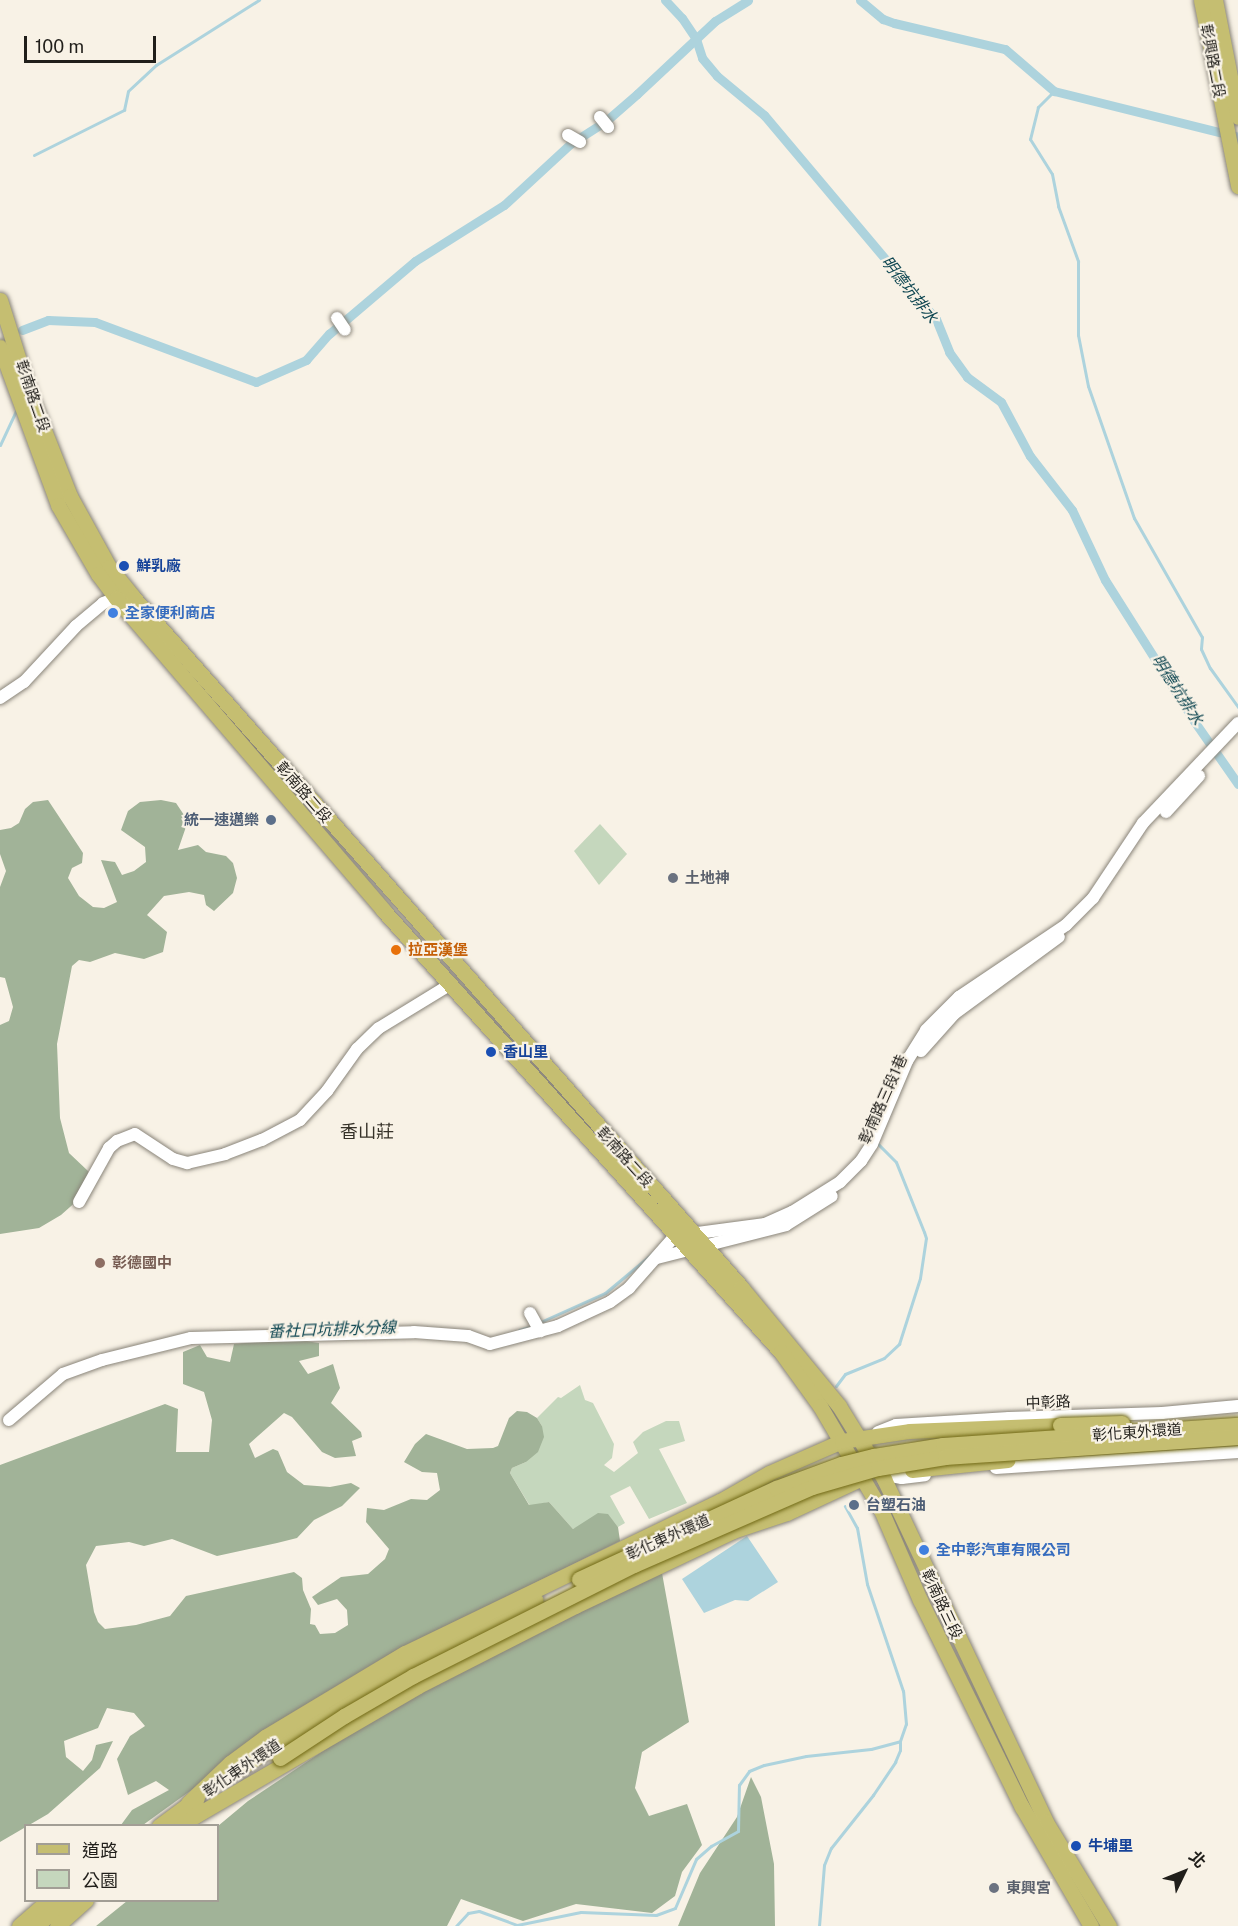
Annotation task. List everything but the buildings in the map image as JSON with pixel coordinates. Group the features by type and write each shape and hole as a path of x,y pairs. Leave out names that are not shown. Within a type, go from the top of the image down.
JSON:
{"main road":[{"name":"彰興路二段","path":"1201,0 1232,119"},
{"name":"彰興路二段","path":"1215,0 1232,119"},
{"path":"1232,119 1231,148 1238,186"},
{"name":"彰南路二段","path":"0,300 23,393"},
{"name":"彰南路二段","path":"0,347 70,496 98,574 116,598 465,974 698,1239"},
{"name":"彰南路二段","path":"85,537 383,910 687,1250"},
{"path":"116,598 133,597"},
{"path":"451,984 465,974"},
{"name":"彰南路三段","path":"698,1239 790,1343 861,1438 881,1474 1046,1822 1109,1926"},
{"name":"彰南路三段","path":"687,1250 781,1352 842,1441 863,1477 1022,1807 1091,1926"},
{"path":"192,1810 239,1757 329,1696 405,1653 732,1494 769,1473 842,1441 932,1430 1177,1421 1236,1435"},
{"path":"192,1810 418,1686 575,1606 747,1526 786,1513 863,1477 946,1465 1174,1448 1236,1435"},
{"name":"彰化東外環道","path":"163,1824 192,1810 276,1753 336,1705 399,1670 549,1594 734,1507 830,1468 874,1456 943,1445 1236,1435"},
{"name":"彰化東外環道","path":"182,1824 192,1810"},
{"path":"19,1926 47,1902"},
{"path":"36,1926 64,1902"},
{"path":"57,1926 84,1902"},
{"path":"69,1926 97,1902"}],"street":[{"path":"568,135 580,142"},
{"path":"337,318 345,330"},
{"path":"0,698 24,682 85,618 103,603 116,598"},
{"name":"彰南路三段1巷","path":"698,1239 765,1224 792,1212 840,1182 861,1161 872,1144 915,1046 959,997 1066,925 1093,898 1143,824 1207,760 1238,723"},
{"name":"彰南路三段1巷","path":"1222,744 1238,733"},
{"name":"彰南路三段1巷","path":"698,1239 763,1232 786,1225 844,1188 869,1164 877,1150 925,1044 954,1014 1046,948 1060,936 1066,925"},
{"path":"79,1202 109,1148 117,1141 135,1134 173,1159 187,1163 225,1154 262,1140 300,1120 327,1091 357,1049 379,1028 451,984"},
{"path":"9,1420 63,1374 102,1360 191,1338 414,1332 468,1336 490,1344 540,1331 558,1326 610,1302 629,1288 675,1236 698,1239"},
{"path":"657,1258 687,1250 698,1239"},
{"path":"530,1313 540,1331"},
{"name":"中彰路","path":"861,1438 896,1425 1009,1418 1162,1413 1238,1406"},
{"path":"1208,1455 1210,1408"},
{"path":"1162,1413 1167,1455"},
{"path":"881,1474 902,1478 1026,1464 1167,1455 1208,1455 1236,1435"}],"green space":[{"path":"48,800 83,853 82,863 72,868 68,878 79,896 93,907 104,908 117,902 101,860 115,862 122,875 134,871 146,862 145,847 121,830 128,811 140,802 161,800 176,803 188,821 178,850 198,845 206,852 226,856 233,863 237,878 233,893 214,911 206,905 204,895 189,892 164,896 147,915 167,932 163,952 144,959 115,953 90,962 79,960 72,966 57,1044 60,1118 69,1153 88,1171 91,1181 88,1191 61,1215 39,1228 0,1234 0,1025 9,1021 13,1007 5,978 0,977 0,887 6,871 0,854 0,830 11,828 19,823 25,809 33,802"},
{"path":"600,824 627,854 599,885 574,851"},
{"path":"291,1339 319,1343 319,1356 299,1361 308,1374 333,1364 340,1388 331,1403 361,1432 362,1437 352,1441 356,1456 335,1458 322,1452 292,1417 284,1413 249,1444 255,1458 273,1449 278,1451 287,1472 304,1485 330,1487 351,1483 360,1488 342,1506 314,1520 297,1538 277,1543 217,1556 172,1539 144,1546 129,1542 96,1546 86,1565 94,1612 98,1622 105,1629 136,1625 170,1616 186,1596 294,1572 302,1578 303,1590 311,1609 310,1624 315,1625 320,1634 335,1633 348,1625 347,1610 337,1599 318,1605 312,1597 341,1577 368,1574 385,1559 389,1549 366,1522 367,1508 384,1510 411,1499 427,1500 440,1490 437,1473 422,1472 404,1462 415,1444 426,1434 467,1449 493,1448 498,1446 509,1418 517,1411 527,1412 537,1418 542,1426 544,1437 538,1452 526,1462 512,1468 510,1473 529,1505 549,1502 573,1529 598,1513 608,1514 618,1527 620,1541 492,1604 215,1773 144,1824 122,1824 132,1810 169,1790 156,1781 128,1795 117,1759 130,1736 145,1726 134,1713 107,1708 98,1728 64,1741 66,1757 83,1771 92,1760 96,1745 113,1741 100,1768 48,1814 31,1824 24,1824 24,1828 0,1842 0,1465 165,1404 178,1409 176,1452 209,1452 212,1420 204,1392 183,1384 183,1352 200,1345 207,1357 230,1362 234,1344"},
{"path":"580,1385 585,1400 593,1403 614,1444 612,1458 604,1465 614,1472 638,1453 633,1442 643,1432 666,1421 679,1421 685,1441 659,1449 687,1503 649,1519 630,1486 610,1496 625,1523 618,1527 608,1515 573,1529 549,1502 530,1506 510,1473 512,1468 526,1462 542,1426 537,1418 558,1397 561,1398"},
{"path":"662,1573 689,1722 642,1752 635,1788 649,1816 687,1804 702,1845 682,1872 675,1896 652,1913 576,1904 523,1921 461,1899 447,1926 96,1926 126,1902 219,1902 219,1825 248,1801 377,1715 479,1656"},
{"path":"751,1777 761,1797 774,1864 775,1926 678,1926 700,1873 737,1817"}],"water":[{"path":"747,1536 778,1582 748,1601 735,1600 704,1613 682,1579"}],"waterway":[{"path":"34,155 124,110 128,91 156,65 259,0"},
{"name":"明德坑排水","path":"665,0 682,18 696,39 702,58 717,76 764,115 936,319 949,352 967,377 1001,402 1030,456 1072,510 1105,580 1194,721 1238,784"},
{"path":"22,330 48,320 95,322 256,382 306,360 329,334 415,261 504,205 570,144 606,121 637,94 715,21 748,0"},
{"path":"860,0 883,19 894,23 1005,49 1054,91 1238,137"},
{"path":"1054,91 1038,107 1030,139 1052,174 1058,206 1078,261 1078,335 1088,386 1134,518 1202,637 1201,649 1210,668 1238,707"},
{"path":"0,445 16,411"},
{"path":"836,1386 845,1374 884,1358 899,1344 920,1278 926,1238 896,1162 877,1143"},
{"name":"番社口坑排水分線","path":"538,1323 605,1293 654,1252"},
{"name":"番社口坑排水分線","path":"519,1330 532,1326"},
{"path":"456,1926 468,1913 479,1911 517,1925 581,1912 656,1915 675,1908 696,1859 711,1846 738,1831 739,1785 749,1771 764,1765 806,1756 871,1749 900,1741 906,1724 903,1691 867,1584 857,1528 845,1506"},
{"path":"819,1926 824,1865 831,1848 873,1795 895,1762 900,1750 900,1742"}],"place":[{"name":"鮮乳廠","path":"124,566"},
{"name":"全家便利商店","path":"113,613"},
{"name":"統一速邁樂","path":"271,820"},
{"name":"土地神","path":"673,878"},
{"name":"拉亞漢堡","path":"396,950"},
{"name":"香山里","path":"491,1052"},
{"name":"彰德國中","path":"100,1263"},
{"name":"台塑石油","path":"854,1505"},
{"name":"全中彰汽車有限公司","path":"924,1550"},
{"name":"牛埔里","path":"1076,1846"},
{"name":"東興宮","path":"994,1888"}],"district":[{"name":"香山莊","path":"367,1132"}]}
